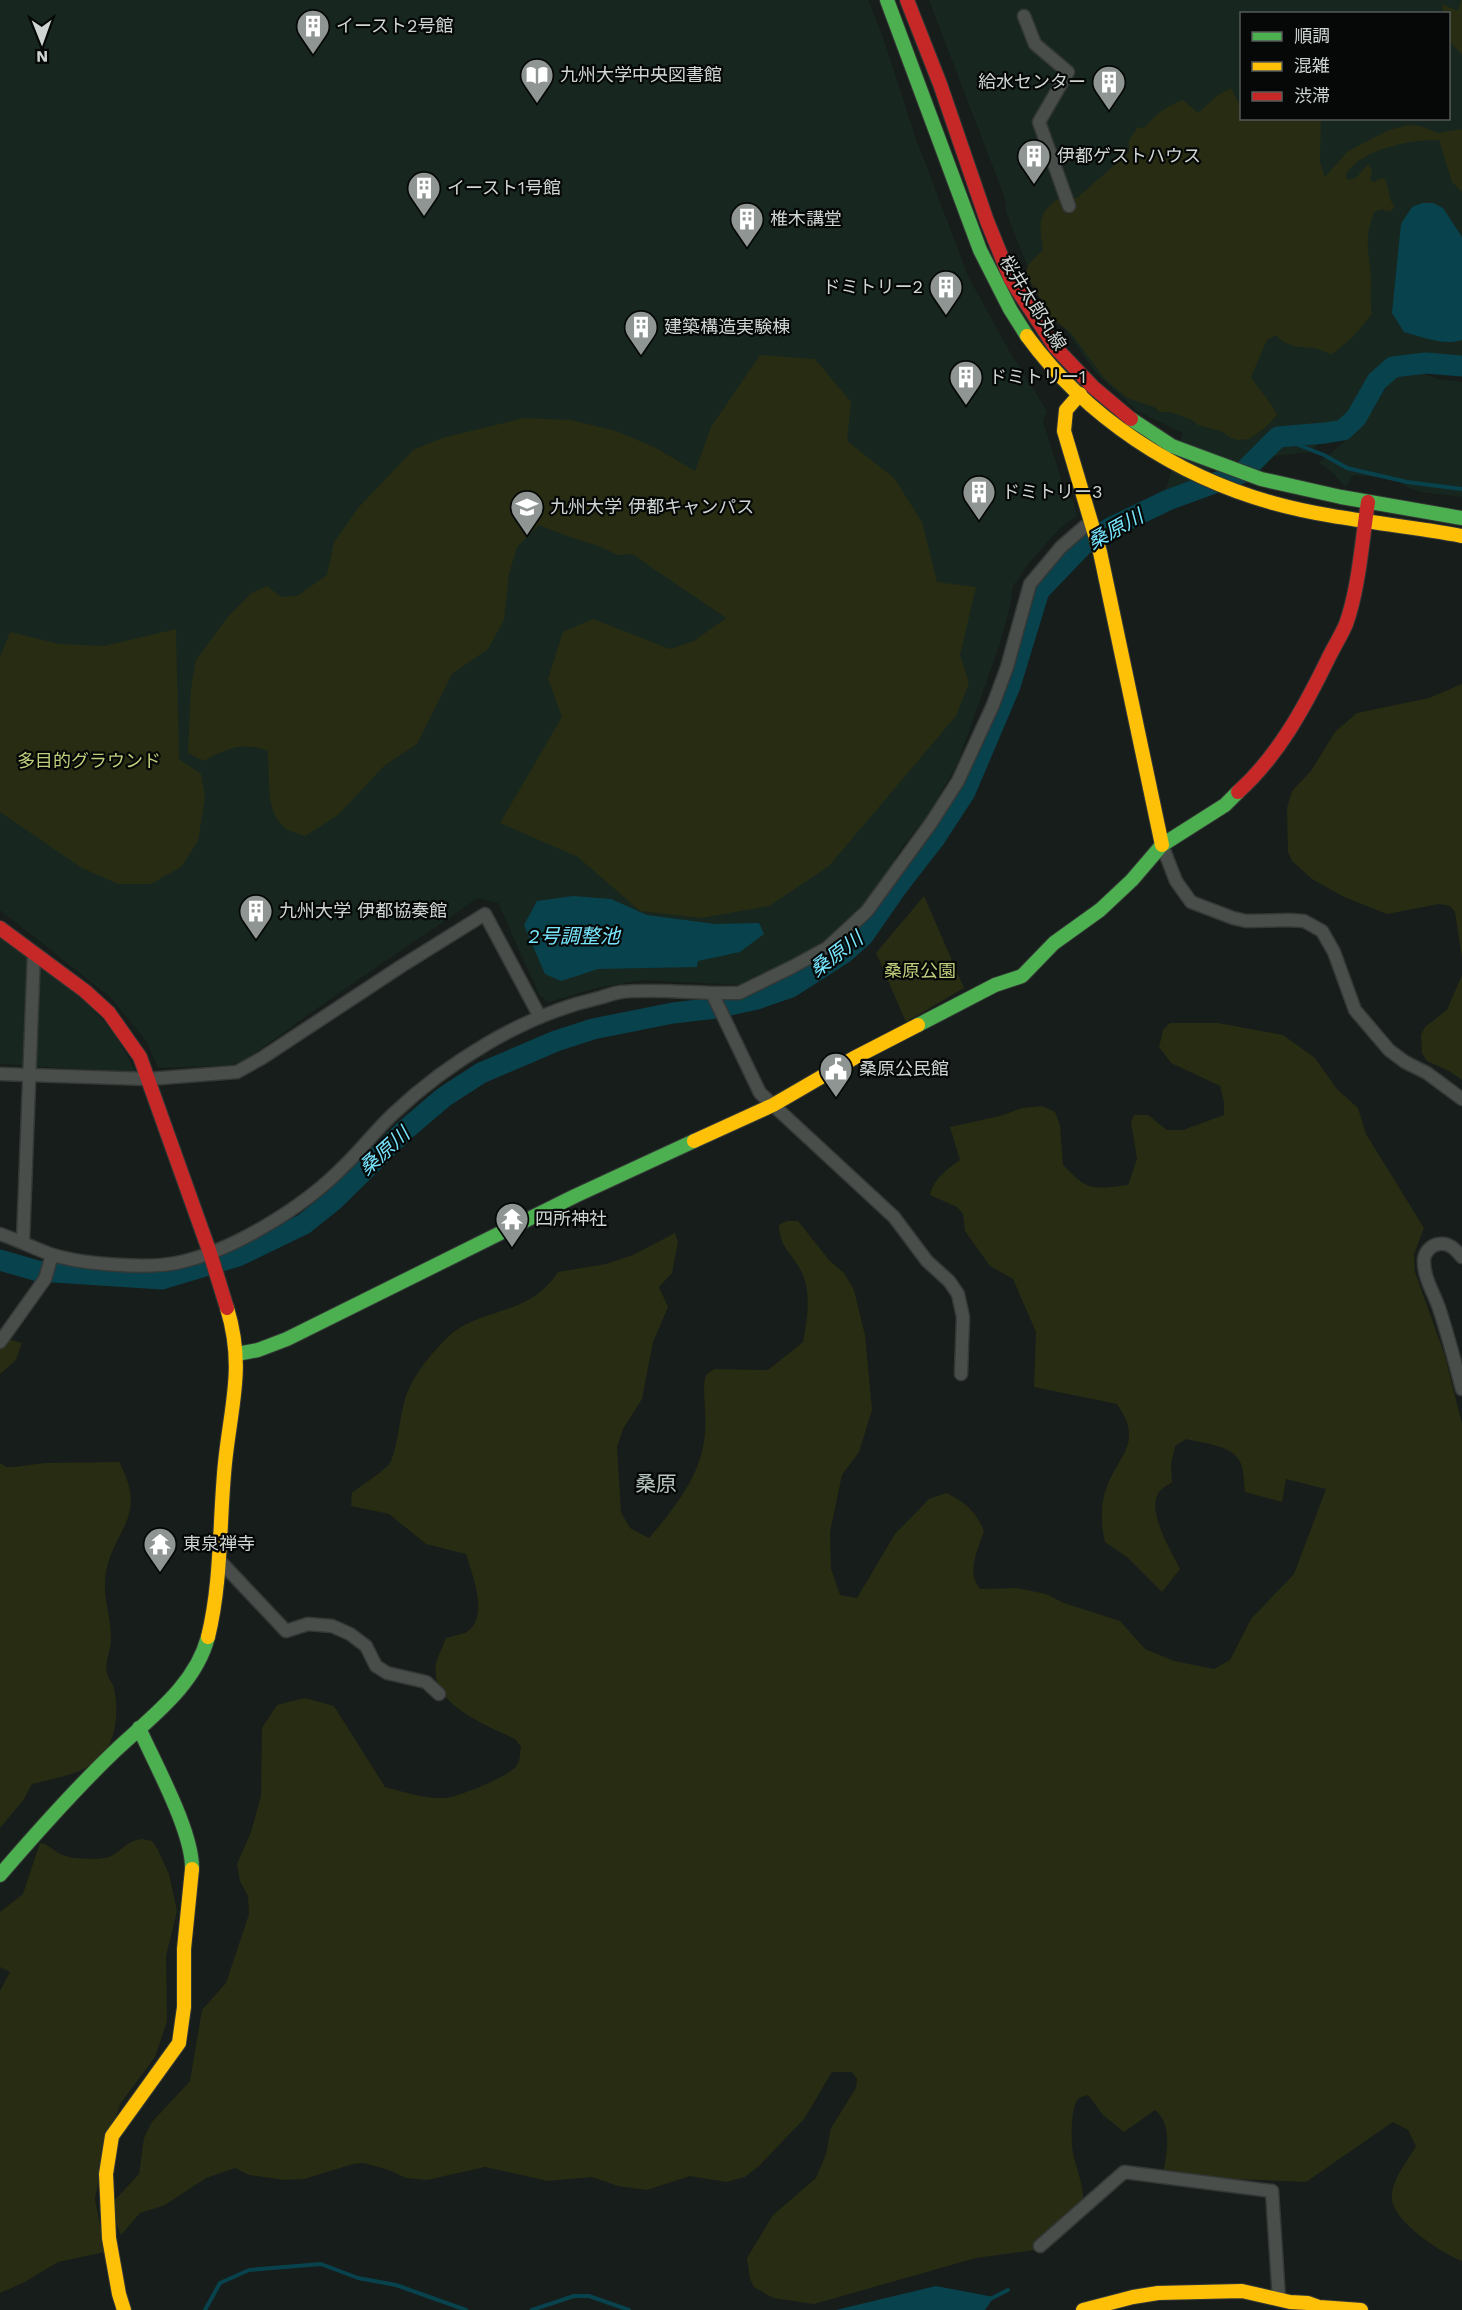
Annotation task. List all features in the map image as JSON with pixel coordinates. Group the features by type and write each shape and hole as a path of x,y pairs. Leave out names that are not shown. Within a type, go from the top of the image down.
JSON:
{"street":[{"name":"桜井太郎丸線","path":"887,0 963,208 996,283 1049,364 1080,394 1111,422 1142,444 1189,470 1248,496 1292,507 1462,536"},
{"name":"桜井太郎丸線","path":"907,0 1011,280 1055,347 1101,393 1141,427 1172,446 1261,480 1462,518"},
{"path":"1024,16 1035,44 1068,72 1039,122 1070,206"},
{"path":"1080,394 1067,406 1062,417 1064,431 1099,548 1162,845 1176,881 1191,902 1218,914 1246,921 1304,921 1322,931 1334,952 1355,1010 1389,1050 1462,1099"},
{"path":"237,1354 258,1350 287,1339 574,1196 773,1106 854,1058 995,985 1022,975 1054,943 1100,910 1132,880 1162,845 1225,805 1255,777 1287,734 1309,698 1346,623 1368,502"},
{"path":"0,1234 23,1241 51,1255 131,1266 176,1263 210,1253 256,1230 318,1191 343,1168 392,1115 417,1094 499,1036 572,1004 620,993 669,991 713,996 739,993 826,948 867,911 931,823 958,781 993,705 1007,667 1030,584 1061,547 1084,527 1092,527"},
{"path":"0,1074 148,1079 228,1073 247,1067 485,914 540,1017"},
{"path":"0,928 85,991 109,1013 140,1057 219,1279 232,1325 237,1354 236,1386 225,1463 216,1604 204,1651 182,1686 166,1705 139,1728 21,1849 0,1875"},
{"path":"23,1241 34,953"},
{"path":"713,996 724,1023 760,1093 894,1217 927,1261 954,1287 958,1294 963,1317 961,1374"},
{"path":"1462,1257 1453,1247 1446,1244 1438,1244 1429,1248 1424,1257 1427,1277 1446,1330 1462,1389"},
{"path":"0,1342 45,1279 51,1255"},
{"path":"219,1560 286,1631 308,1624 332,1626 350,1634 366,1646 376,1666 387,1673 426,1682 439,1694"},
{"path":"124,2310 109,2238 106,2174 112,2136 179,2043 184,2007 184,1949 191,1892 192,1853 139,1728"},
{"path":"0,1864 7,1856 21,1849"},
{"path":"1040,2246 1124,2172 1272,2191 1279,2299"},
{"path":"1083,2310 1158,2293 1242,2292 1308,2303 1319,2307 1361,2310"}],"shaded area":[{"name":"九州大学 伊都キャンパス","path":"0,0 868,0 884,40 915,136 968,276 1008,349 1047,411 1043,421 1066,495 1073,500 1077,516 1061,527 1032,559 1013,586 1000,643 957,765 927,816 902,847 884,878 844,929 823,944 745,985 644,980 600,987 549,1002 540,996 498,903 478,898 245,1060 230,1065 158,1068 147,1042 110,997 0,910"},
{"path":"929,0 1462,0 1462,365 1412,356 1383,364 1375,373 1364,399 1343,426 1309,452 1241,460 1215,467 1163,499 1183,433 1137,411 1095,372 1039,291 1005,209 1006,201"},
{"path":"1418,372 1438,379 1462,382 1462,497 1421,492 1407,487 1394,476 1353,475 1346,487 1330,470 1319,463 1356,432 1373,410 1391,379"},
{"path":"0,937 85,1001 115,1034 136,1072 0,1064"}],"green space":[{"path":"1462,0 1462,55 1450,42 1450,12 1443,12 1442,4 1458,11"},
{"path":"1231,88 1240,105 1240,120 1321,120 1320,162 1325,177 1348,151 1389,130 1408,125 1421,126 1438,133 1462,129 1462,192 1452,182 1439,140 1415,141 1388,147 1363,158 1346,174 1347,180 1356,178 1368,164 1372,171 1370,179 1374,183 1384,178 1390,199 1395,207 1390,212 1381,209 1374,212 1370,223 1368,241 1372,314 1352,338 1332,354 1315,348 1289,344 1276,335 1267,340 1251,377 1277,415 1265,428 1249,439 1239,440 1223,432 1198,425 1192,420 1170,412 1160,412 1154,407 1127,398 1104,378 1070,332 1052,319 1025,273 1029,264 1043,250 1041,225 1044,212 1049,206 1064,195 1077,198 1129,152 1129,140 1138,127 1144,128 1157,115 1183,100 1198,113 1218,95"},
{"path":"760,355 815,359 851,402 847,441 894,478 922,522 937,582 976,587 960,655 969,683 956,716 829,866 769,906 701,918 640,911 578,857 500,823 562,717 548,679 563,632 593,619 670,649 694,641 726,618 632,554 618,555 539,525 517,547 509,574 504,620 488,649 452,674 417,744 384,766 338,815 305,836 287,829 274,813 271,803 267,750 248,747 234,748 203,761 188,753 191,688 196,660 227,618 251,593 267,586 281,597 297,596 327,575 334,542 359,507 413,450 442,438 524,418 571,420 616,431 654,447 695,471 711,427"},
{"name":"多目的グラウンド","path":"176,629 179,759 201,774 205,797 198,841 181,867 151,884 118,884 82,868 0,812 0,657 10,632 59,644 104,646"},
{"path":"1462,684 1462,959 1455,912 1450,906 1439,904 1387,914 1344,897 1312,879 1292,861 1288,852 1287,808 1292,791 1311,771 1335,732 1357,713 1429,698"},
{"name":"桑原公園","path":"924,896 964,988 906,1022 876,953"},
{"path":"1462,975 1462,1080 1427,1061 1422,1053 1421,1035 1425,1027 1447,1010"},
{"path":"1170,1023 1218,1023 1283,1035 1315,1058 1337,1089 1358,1108 1366,1134 1424,1228 1414,1254 1415,1272 1445,1356 1462,1424 1462,2261 1419,2235 1408,2226 1394,2206 1392,2197 1394,2184 1416,2146 1408,2130 1393,2122 1306,2182 1163,2176 1167,2132 1161,2116 1155,2110 1124,2132 1103,2115 1088,2095 1079,2098 1076,2102 1072,2124 1073,2153 1082,2185 1082,2209 1049,2248 976,2258 814,2304 773,2298 754,2287 750,2279 747,2258 773,2215 816,2178 826,2154 831,2128 856,2088 857,2079 852,2072 832,2072 804,2119 759,2166 745,2177 726,2182 690,2176 647,2190 618,2186 592,2177 548,2181 485,2167 427,2180 406,2178 389,2170 363,2163 304,2179 285,2180 249,2175 235,2168 206,2178 165,2205 140,2213 121,2235 111,2211 113,2202 139,2174 144,2138 152,2122 190,2081 202,2010 226,1983 249,1914 248,1896 240,1881 237,1864 251,1832 261,1796 262,1728 277,1705 305,1698 334,1706 385,1787 407,1793 430,1797 452,1797 505,1775 518,1763 521,1747 515,1739 462,1712 441,1691 436,1678 436,1664 446,1638 465,1633 473,1626 477,1618 478,1596 466,1554 426,1544 389,1514 351,1506 352,1493 389,1465 402,1410 411,1385 427,1360 446,1339 458,1329 472,1322 518,1305 532,1297 546,1287 558,1272 606,1264 633,1255 675,1233 678,1242 672,1273 659,1287 668,1307 653,1342 642,1399 623,1429 617,1447 621,1512 630,1528 649,1538 676,1505 691,1481 704,1441 706,1375 714,1369 768,1370 803,1342 807,1315 807,1287 801,1271 781,1239 779,1225 787,1221 798,1221 829,1260 844,1273 854,1290 865,1335 872,1410 859,1452 842,1475 830,1532 831,1569 840,1595 857,1598 895,1534 929,1499 946,1493 969,1508 984,1531 974,1561 974,1575 980,1589 1017,1588 1046,1594 1064,1603 1120,1621 1145,1649 1174,1661 1214,1669 1230,1660 1251,1619 1294,1574 1326,1489 1286,1479 1282,1502 1245,1492 1238,1458 1217,1446 1186,1439 1175,1446 1171,1464 1172,1482 1159,1492 1155,1502 1162,1532 1180,1569 1162,1592 1128,1558 1105,1542 1103,1500 1107,1486 1127,1446 1129,1438 1125,1417 1117,1404 1034,1387 1036,1332 1013,1279 990,1266 965,1231 963,1214 957,1207 930,1195 938,1179 960,1160 950,1127 1000,1116 1022,1108 1042,1106 1055,1112 1060,1125 1063,1165 1072,1174 1092,1187 1128,1185 1137,1159 1131,1122 1134,1115 1148,1115 1167,1130 1183,1130 1224,1115 1220,1086 1171,1063 1159,1047 1163,1030"},
{"path":"0,1337 22,1343 16,1360 0,1374"},
{"path":"119,1462 128,1482 131,1498 125,1525 113,1550 105,1582 111,1637 106,1669 116,1702 112,1737 104,1753 87,1767 66,1776 32,1784 24,1799 0,1828 0,1463 6,1467 15,1467 44,1463"},
{"path":"143,1839 152,1841 157,1848 169,1874 177,1911 166,1956 167,2021 155,2057 120,2104 100,2173 95,2199 105,2252 58,2262 23,2283 0,2293 0,1991 10,1972 0,1967 0,1912 23,1894 40,1843 66,1856 94,1859 114,1855 132,1841"}],"water":[{"path":"1422,203 1433,203 1443,208 1462,237 1462,340 1455,342 1440,341 1404,332 1392,313 1401,224 1412,207"},
{"name":"2号調整池","path":"573,896 611,899 647,915 715,924 759,923 764,934 740,952 698,961 697,967 598,969 561,981 545,974 524,925 537,901"},
{"path":"936,2286 994,2297 985,2310 836,2310"}],"waterway":[{"name":"桑原川","path":"0,1260 38,1271 162,1279 238,1256 304,1224 334,1200 404,1131 444,1097 481,1073 556,1041 593,1029 673,1013 716,1008 757,999 791,987 844,953 863,936 935,838 965,792 1010,686 1039,591 1083,545 1112,527 1168,500 1242,473 1278,437 1343,430 1356,418 1377,381 1393,367 1426,363 1462,366"},
{"path":"1278,437 1324,455 1347,468 1407,482 1462,489"},
{"path":"205,2310 220,2283 249,2270 321,2264 358,2278 396,2285 466,2310"},
{"path":"990,2299 1008,2290"},
{"path":"532,2310 574,2296 589,2296 629,2310"}],"traffic: fast":[{"path":"887,0 980,250 1010,309 1027,336"},
{"path":"1131,419 1172,446 1261,479 1341,497 1462,518"},
{"path":"918,1025 995,985 1022,976 1054,943 1100,910 1132,880 1162,845 1225,805 1238,792"},
{"path":"237,1354 258,1350 287,1339 575,1196 694,1141"},
{"path":"0,1875 86,1780 170,1700 193,1671 208,1637"},
{"path":"139,1728 180,1818 191,1854 192,1869"}],"traffic: slow":[{"path":"1027,336 1051,365 1105,417 1168,460 1202,477 1237,491 1296,509 1462,536"},
{"path":"1080,394 1066,410 1064,431 1100,552 1162,845"},
{"path":"694,1141 773,1105 854,1058 918,1025"},
{"path":"208,1637 216,1594 225,1463 235,1386 235,1349 227,1308"},
{"path":"124,2310 109,2238 106,2174 112,2136 179,2043 184,2007 184,1949 192,1869"},
{"path":"1083,2310 1158,2293 1242,2291 1319,2307 1361,2310"}],"traffic: jam":[{"path":"907,0 940,84 987,221 1011,280 1055,347 1093,387 1131,419"},
{"path":"1238,792 1266,763 1289,731 1344,629 1357,580 1368,502"},
{"path":"0,928 85,991 109,1013 140,1057 210,1253 227,1308"}],"place":[{"name":"イースト2号館","path":"313,55"},
{"name":"九州大学中央図書館","path":"537,104"},
{"name":"給水センター","path":"1109,111"},
{"name":"伊都ゲストハウス","path":"1034,185"},
{"name":"イースト1号館","path":"424,217"},
{"name":"椎木講堂","path":"747,248"},
{"name":"ドミトリー2","path":"946,316"},
{"name":"建築構造実験棟","path":"641,356"},
{"name":"ドミトリー1","path":"966,406"},
{"name":"ドミトリー3","path":"979,521"},
{"name":"九州大学 伊都キャンパス","path":"527,536"},
{"name":"九州大学 伊都協奏館","path":"256,940"},
{"name":"桑原公民館","path":"836,1098"},
{"name":"四所神社","path":"512,1248"},
{"name":"東泉禅寺","path":"160,1573"}],"district":[{"name":"桑原","path":"656,1484"}]}
